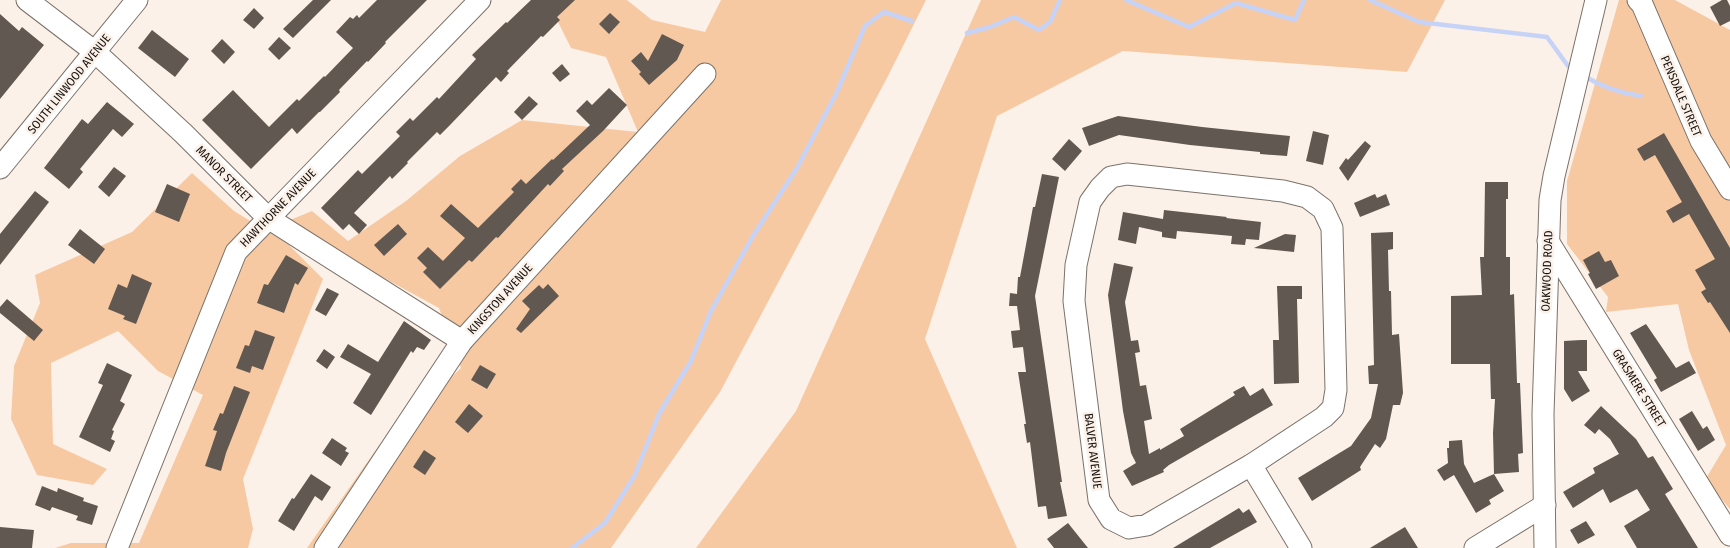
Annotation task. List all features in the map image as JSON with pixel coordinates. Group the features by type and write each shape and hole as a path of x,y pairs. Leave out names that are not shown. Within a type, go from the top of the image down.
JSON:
{"street":[{"name":"MANOR STREET","path":"27,0 95,52 182,133 268,218 462,341"},
{"name":"SOUTH LINWOOD AVENUE","path":"0,168 137,0"},
{"name":"HAWTHORNE AVENUE","path":"117,548 236,252 480,0"},
{"name":"OAKWOOD ROAD","path":"1545,548 1543,414 1550,200 1596,0"},
{"name":"PENSDALE STREET","path":"1638,0 1642,4 1701,142 1730,189"},
{"name":"KINGSTON AVENUE","path":"325,548 462,341 705,74"},
{"name":"BALVER AVENUE","path":"1127,174 1283,191 1307,198 1322,209 1332,228 1336,390 1333,408 1324,418 1251,465 1147,525 1129,528 1111,519 1099,500 1074,301 1076,266 1090,202 1111,177 1127,174"},
{"name":"GRASMERE STREET","path":"1548,241 1730,535"},
{"path":"1251,465 1301,548"},
{"path":"1475,548 1544,505"}],"shaded area":[{"path":"547,0 627,0 652,20 705,32 721,0 926,0 888,76 720,392 611,548 307,548 380,444 461,368 439,308 373,272 290,220 312,211 348,241 406,201 460,156 522,120 638,132 606,57 571,48"},
{"path":"981,0 1445,0 1407,72 1123,51 997,116 925,339 1017,548 696,548 796,411"},
{"path":"1619,0 1675,0 1730,30 1730,509 1705,480 1726,445 1689,350 1678,304 1606,312 1608,297 1567,244 1567,181"},
{"path":"192,173 234,211 288,244 323,279 243,479 253,529 248,548 55,548 71,543 139,543 203,395 158,371 118,331 51,363 53,444 107,469 93,485 37,475 11,419 14,366 40,303 35,275 132,232"}],"building":[{"path":"313,0 331,0 293,38 283,29"},
{"path":"377,0 427,0 320,112 297,134 292,128 251,169 202,120 233,90 269,127 297,99 299,101 325,77 353,48 336,32 350,17 353,19 357,15 359,18"},
{"path":"531,0 575,0 557,17 560,20 543,37 541,36 507,71 509,73 501,82 496,77 440,135 437,132 392,179 390,176 354,213 367,225 359,234 349,224 343,230 321,208 358,170 362,174 400,136 396,132 410,118 413,121 437,97 439,99 476,59 472,55"},
{"path":"1722,0 1727,0 1730,6 1730,21 1720,26 1710,7"},
{"path":"254,8 264,18 254,29 243,20"},
{"path":"610,13 620,22 609,34 599,24"},
{"path":"0,14 19,31 22,27 44,45 0,99"},
{"path":"152,30 189,59 175,77 138,48"},
{"path":"662,34 684,45 677,60 649,85 631,61 641,52 648,61"},
{"path":"279,37 291,48 279,60 268,49"},
{"path":"222,39 235,52 224,64 211,51"},
{"path":"562,64 570,74 560,82 552,73"},
{"path":"609,88 627,105 603,131 562,169 564,171 550,186 548,184 498,238 496,237 472,262 469,260 440,289 423,272 427,268 417,258 428,247 443,261 465,238 440,216 451,204 478,228 514,192 511,189 521,179 526,184 590,125 576,111 587,100 592,105"},
{"path":"529,96 538,104 522,120 514,112"},
{"path":"107,102 134,124 122,137 113,129 80,169 83,172 69,189 44,168 82,119 88,124"},
{"path":"1118,116 1290,136 1287,156 1119,135 1089,146 1082,128"},
{"path":"1313,131 1329,135 1323,165 1306,161"},
{"path":"1664,133 1730,248 1730,333 1710,302 1708,303 1701,292 1706,289 1695,270 1715,259 1689,214 1673,223 1666,211 1682,202 1655,155 1644,161 1637,149"},
{"path":"1069,139 1082,151 1065,171 1052,159"},
{"path":"1365,141 1371,146 1348,181 1339,168 1346,158 1348,160"},
{"path":"114,167 126,176 109,197 98,187"},
{"path":"1042,174 1059,177 1035,296 1062,482 1060,482 1067,516 1048,519 1046,506 1038,507 1030,442 1027,443 1024,424 1026,424 1018,372 1026,372 1023,347 1013,348 1011,331 1020,330 1017,306 1009,306 1010,293 1017,294 1018,277 1020,277 1033,207 1035,207"},
{"path":"1485,182 1508,182 1508,199 1506,199 1506,257 1510,257 1510,295 1514,294 1517,383 1520,383 1523,453 1518,454 1519,472 1494,474 1493,433 1495,399 1491,399 1490,364 1451,364 1451,296 1482,295 1480,257 1484,257"},
{"path":"167,184 190,194 179,222 155,212"},
{"path":"35,191 49,202 0,265 0,234"},
{"path":"1375,194 1377,198 1386,194 1390,205 1360,217 1354,203"},
{"path":"1164,210 1261,222 1259,240 1246,239 1245,245 1231,244 1232,236 1177,231 1176,239 1162,237 1162,232 1139,227 1136,244 1118,240 1123,212 1163,219"},
{"path":"398,224 407,234 384,256 374,245"},
{"path":"80,229 105,249 94,264 68,245"},
{"path":"1393,232 1393,249 1388,250 1389,291 1391,291 1392,335 1399,334 1403,393 1400,405 1393,405 1386,439 1380,448 1375,444 1360,467 1361,470 1312,501 1298,478 1351,446 1371,418 1378,384 1369,384 1368,366 1374,365 1371,233"},
{"path":"1285,234 1296,235 1294,252 1254,248"},
{"path":"1599,251 1605,262 1611,260 1619,276 1596,289 1583,260"},
{"path":"286,255 308,268 298,285 295,283 284,313 257,303 264,284 268,285"},
{"path":"1114,263 1133,267 1125,302 1131,341 1138,340 1140,352 1135,353 1140,386 1146,385 1152,419 1144,421 1149,454 1184,436 1180,429 1235,395 1233,392 1244,386 1250,396 1263,388 1273,405 1169,465 1163,470 1164,472 1132,486 1123,471 1136,463 1131,453 1123,411 1108,295"},
{"path":"132,274 152,283 136,324 123,319 125,316 108,309 118,284 127,288"},
{"path":"548,284 559,296 521,333 516,329 530,309 522,301 539,285 543,289"},
{"path":"1277,286 1302,286 1302,299 1297,299 1299,383 1274,384 1273,340 1279,340"},
{"path":"327,288 339,294 326,316 315,310"},
{"path":"7,299 43,330 34,341 0,313 0,307"},
{"path":"404,321 431,340 424,350 417,347 413,353 411,351 371,415 353,403 371,374 340,357 348,344 378,362"},
{"path":"1646,324 1676,368 1689,361 1696,373 1661,392 1654,380 1657,378 1630,333"},
{"path":"255,330 275,337 263,370 252,366 250,373 236,368 245,345 249,346"},
{"path":"1587,340 1587,371 1578,371 1590,391 1572,402 1564,389 1564,341"},
{"path":"324,349 335,357 327,369 316,361"},
{"path":"107,363 132,375 120,401 125,404 112,430 114,431 111,439 115,441 110,452 79,437 103,385 98,383"},
{"path":"480,365 496,374 487,389 471,380"},
{"path":"234,386 250,392 226,453 221,471 205,466 217,431 213,430 220,413 223,414"},
{"path":"469,404 483,416 468,433 455,422"},
{"path":"1601,406 1636,439 1648,458 1653,456 1673,489 1665,494 1698,548 1637,548 1624,526 1650,510 1637,489 1610,503 1603,489 1573,508 1563,492 1595,473 1593,468 1619,454 1610,439 1599,429 1595,434 1584,425"},
{"path":"1692,411 1703,429 1707,426 1715,440 1698,451 1679,419"},
{"path":"332,438 347,448 345,451 349,453 341,466 322,453"},
{"path":"1462,440 1464,464 1474,483 1494,474 1504,491 1489,500 1491,504 1476,513 1454,475 1444,481 1437,470 1448,463 1447,448 1449,448 1449,441"},
{"path":"424,450 436,458 425,475 413,467"},
{"path":"311,474 331,487 322,501 315,496 294,531 278,521 292,498 294,499"},
{"path":"42,486 57,492 58,488 84,498 83,501 98,506 92,525 76,520 78,516 52,507 50,511 35,505"},
{"path":"1239,508 1243,513 1249,509 1257,522 1210,548 1173,548"},
{"path":"1586,521 1595,535 1578,544 1570,530"},
{"path":"1068,523 1088,548 1054,548 1047,539"},
{"path":"0,527 34,530 32,548 0,548"},
{"path":"1405,527 1418,548 1370,548"}],"waterway":[{"path":"967,33 990,27 1014,17 1039,30 1050,22 1060,0"},
{"path":"1126,0 1189,27 1236,3 1295,20 1304,0"},
{"path":"1370,0 1419,22 1547,37 1568,66 1573,69"},
{"path":"572,548 605,523 635,475 659,414 691,361 711,311 753,236 797,168 837,92 865,26 884,12 912,21"},
{"path":"1584,76 1611,89 1641,96"}]}
